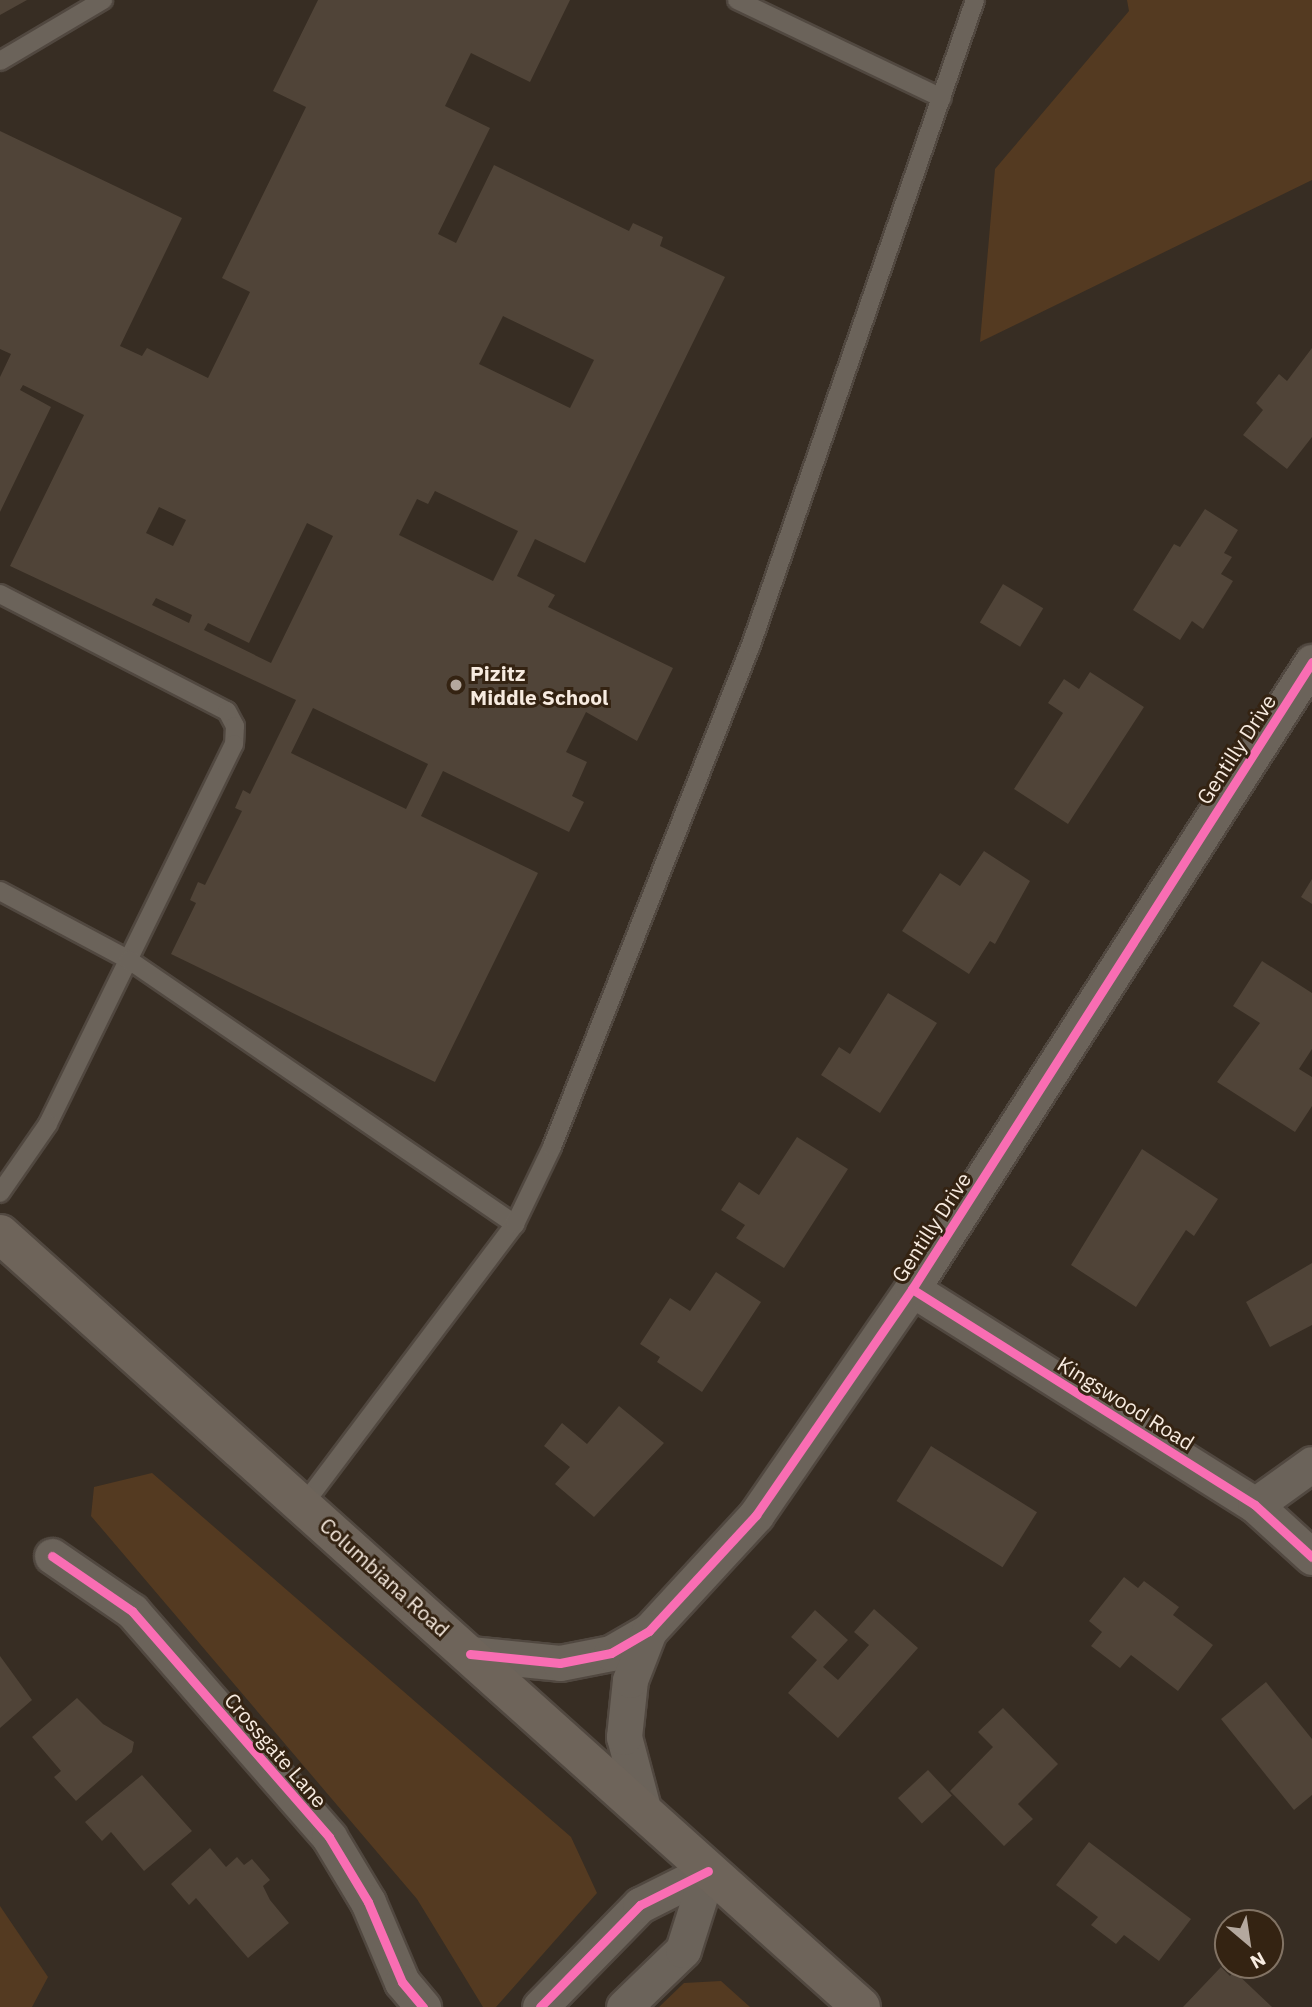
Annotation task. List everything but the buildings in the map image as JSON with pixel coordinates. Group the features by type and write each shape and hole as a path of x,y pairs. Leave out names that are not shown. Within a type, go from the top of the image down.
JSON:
{"main road":[{"name":"Columbiana Road","path":"0,1234 304,1504 861,2007"}],"street":[{"name":"Gentilly Drive","path":"470,1654 560,1663 611,1653 649,1631 756,1515 912,1289 1312,662"},
{"name":"Kingswood Road","path":"912,1289 1255,1505 1312,1557"},
{"path":"1255,1505 1312,1464"},
{"name":"Crossgate Lane","path":"52,1556 132,1611 329,1838 368,1902 402,1982 422,2007"},
{"name":"Gentilly Drive","path":"644,1812 624,1737 630,1679 649,1631"},
{"path":"540,2007 640,1905 708,1871"},
{"path":"624,2007 683,1950 708,1871"}],"lane":[{"path":"0,61 103,0"},
{"path":"737,0 942,98"},
{"path":"304,1504 515,1224 552,1147 751,645 975,0"},
{"path":"0,594 227,711 235,726 234,744 48,1124 0,1193"},
{"path":"0,891 129,960 515,1224"}],"shaded area":[{"path":"1127,0 1312,0 1312,180 980,342 995,169 1129,11"},
{"path":"152,1473 571,1837 597,1893 496,2007 483,2007 417,1899 91,1516 94,1487"},
{"path":"0,1906 48,1977 32,2007 0,2007"},
{"path":"721,1981 750,2007 659,2007 684,1983"}],"cycle path":[{"path":"470,1654 560,1663 611,1653 649,1631 756,1515 912,1289 1312,662"},
{"path":"912,1289 1255,1505 1312,1557"},
{"path":"52,1556 132,1611 329,1837 368,1902 402,1982 423,2007"},
{"path":"540,2007 640,1905 708,1871"}],"place":[{"name":"Pizitz Middle School","path":"456,685"}]}
